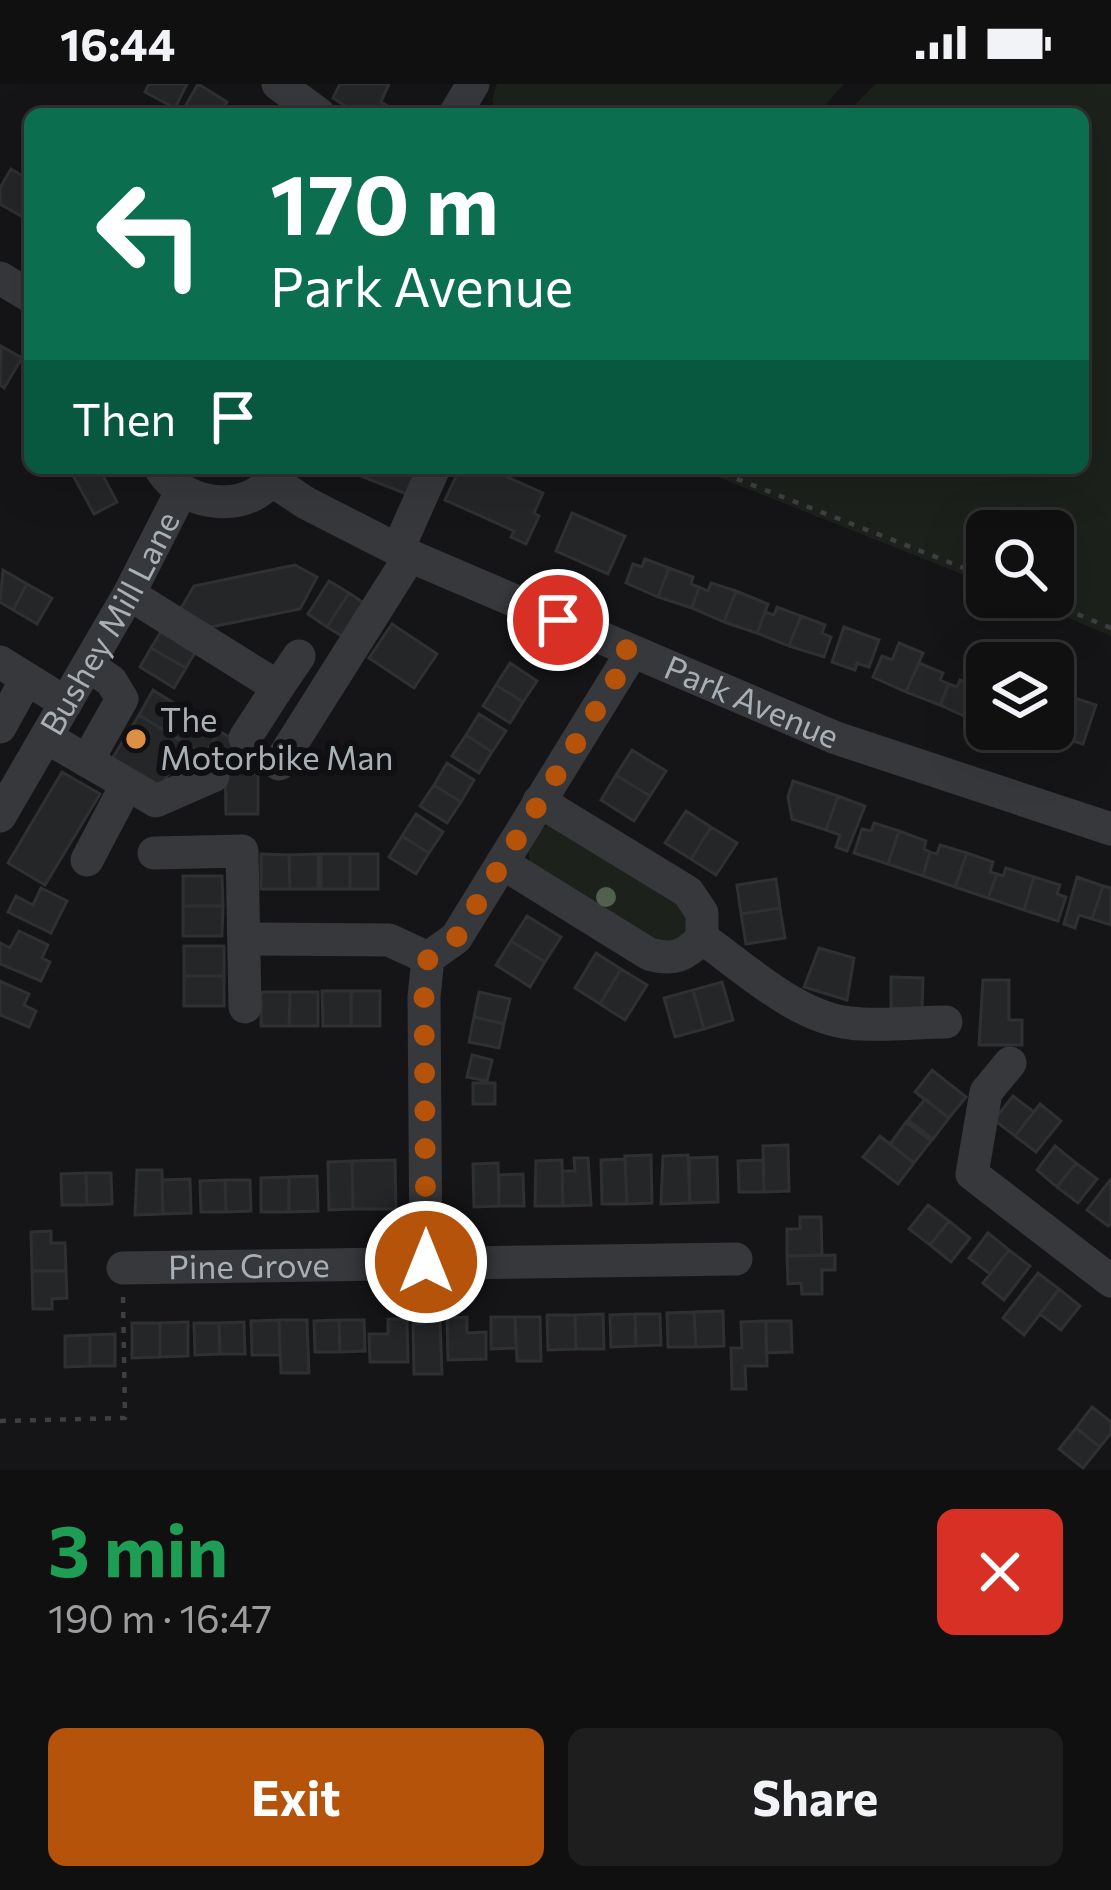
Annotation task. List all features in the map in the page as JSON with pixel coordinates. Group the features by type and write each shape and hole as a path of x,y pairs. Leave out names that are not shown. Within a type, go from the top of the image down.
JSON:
{"street":[{"path":"278,84 312,108"},
{"path":"171,480 212,502 236,501 276,474"},
{"name":"Park Avenue","path":"276,474 404,553 632,652 836,738 1111,829"},
{"path":"279,764 404,553 432,474"},
{"name":"Bushey Mill Lane","path":"0,816 129,594 171,480"},
{"path":"129,594 278,687"},
{"path":"426,1262 424,997 428,958 456,938 632,652"},
{"path":"245,738 298,656"},
{"path":"87,760 122,699 111,681 88,665"},
{"path":"0,727 13,671 66,703"},
{"path":"46,736 156,801 212,776"},
{"path":"87,860 127,784"},
{"path":"502,863 649,954 685,955 702,938 702,913 688,892 539,801"},
{"path":"154,853 242,851 245,1007"},
{"path":"702,938 827,1018 850,1023 946,1022"},
{"path":"246,939 389,940 428,958"},
{"path":"1010,1063 986,1092 972,1174 1111,1280"},
{"name":"Pine Grove","path":"123,1268 736,1259"}],"path":[{"path":"724,474 966,569"},
{"path":"1074,613 1111,628"},
{"path":"0,1421 125,1418 123,1268"}],"shaded area":[{"path":"497,84 844,84 822,108 494,108"},
{"path":"875,84 1111,84 1111,636 1068,618 1074,618 1074,510 966,510 966,576 710,474 1089,474 1089,108 852,108"},
{"path":"548,825 684,904 688,935 667,949 534,870 530,844"}],"building":[{"path":"149,84 187,84 175,108 145,92"},
{"path":"198,84 227,102 228,108 191,108 186,105"},
{"path":"340,84 389,84 381,102 385,108 349,108 333,98"},
{"path":"11,169 24,177 21,216 0,204 0,188"},
{"path":"1,346 22,358 4,388 0,385"},
{"path":"72,474 102,474 117,502 94,514"},
{"path":"356,474 424,474 414,497"},
{"path":"457,474 500,474 543,493 526,544 511,537 514,531 445,500"},
{"path":"572,513 625,536 608,574 556,551"},
{"path":"645,559 669,568 658,597 626,583 633,564 642,567"},
{"path":"295,565 317,577 300,609 211,627 180,610 194,586"},
{"path":"669,568 693,577 691,584 699,587 692,608 658,597"},
{"path":"3,570 27,584 13,610 0,602"},
{"path":"329,581 349,593 327,627 308,614"},
{"path":"711,583 736,591 724,622 692,608 699,587 708,591"},
{"path":"27,584 52,598 37,624 13,610"},
{"path":"736,591 768,604 757,633 724,622"},
{"path":"349,593 368,606 347,639 327,627"},
{"path":"777,607 801,616 789,646 757,633 765,612 774,615"},
{"path":"801,616 825,625 822,633 831,637 824,657 789,646"},
{"path":"392,624 437,654 414,688 369,658"},
{"path":"844,627 879,640 869,667 857,663 855,670 832,662"},
{"path":"163,628 197,649 186,668 151,648"},
{"path":"899,643 923,653 906,692 873,677 882,656 892,660"},
{"path":"151,648 186,668 174,688 140,667"},
{"path":"510,663 537,681 523,702 496,685"},
{"path":"919,663 943,673 940,680 949,684 940,705 906,692"},
{"path":"960,680 966,682 966,717 940,705 949,684 957,687"},
{"path":"496,685 523,702 510,723 483,706"},
{"path":"153,690 219,731 205,755 139,715"},
{"path":"1074,698 1096,705 1083,744 1074,741"},
{"path":"479,714 506,731 492,752 466,735"},
{"path":"139,715 186,744 160,788 112,759"},
{"path":"219,731 258,753 258,814 226,814 225,766 205,755"},
{"path":"466,735 492,752 479,773 452,756"},
{"path":"632,750 666,771 650,796 616,775"},
{"path":"447,763 474,780 461,802 434,785"},
{"path":"62,772 100,794 45,885 8,863"},
{"path":"616,775 650,796 634,821 601,800"},
{"path":"793,781 838,796 826,830 792,819 788,797"},
{"path":"434,785 461,802 447,823 420,806"},
{"path":"838,796 865,806 847,851 836,847 840,835 826,830"},
{"path":"686,811 711,827 691,859 665,843"},
{"path":"416,814 443,832 429,853 402,836"},
{"path":"874,823 899,831 888,864 854,853 862,829 871,831"},
{"path":"711,827 737,843 716,875 691,859"},
{"path":"899,831 926,841 924,849 930,852 923,876 888,864"},
{"path":"402,836 429,853 416,874 389,857"},
{"path":"940,845 967,853 955,887 923,876 930,852 937,854"},
{"path":"967,853 993,862 990,872 997,874 988,898 955,887"},
{"path":"261,854 289,855 290,889 261,889"},
{"path":"318,854 318,889 290,889 289,855"},
{"path":"321,854 350,854 350,889 321,889"},
{"path":"350,854 378,854 378,889 350,889"},
{"path":"1006,868 1034,877 1024,910 988,898 997,874 1003,876"},
{"path":"183,876 222,876 223,906 183,906"},
{"path":"1034,877 1060,885 1057,894 1066,897 1058,921 1024,910"},
{"path":"1077,877 1103,886 1092,919 1079,915 1075,928 1064,924"},
{"path":"776,879 780,908 741,914 737,885"},
{"path":"1103,886 1111,888 1111,925 1092,919"},
{"path":"41,888 67,901 51,933 8,912 16,896 33,905"},
{"path":"183,906 223,906 222,936 183,936"},
{"path":"780,908 785,938 746,944 741,914"},
{"path":"527,916 561,937 545,962 511,941"},
{"path":"19,931 48,945 42,958 50,962 41,981 0,964 0,943 10,948"},
{"path":"511,941 545,962 530,987 496,965"},
{"path":"184,946 224,946 224,976 184,976"},
{"path":"819,948 854,958 847,1000 804,987"},
{"path":"596,953 621,969 600,1004 575,988"},
{"path":"621,969 647,985 625,1020 600,1004"},
{"path":"184,976 224,976 224,1006 184,1006"},
{"path":"891,977 923,978 922,1009 891,1008"},
{"path":"983,980 1009,980 1009,1020 1022,1020 1022,1045 979,1045"},
{"path":"0,981 29,994 24,1005 36,1011 29,1027 0,1015"},
{"path":"722,982 733,1020 704,1029 693,990"},
{"path":"693,990 704,1029 675,1037 664,998"},
{"path":"322,991 351,991 351,1026 323,1026"},
{"path":"351,991 380,991 380,1026 351,1026"},
{"path":"261,992 290,992 289,1026 261,1026"},
{"path":"290,992 318,992 318,1026 289,1026"},
{"path":"479,992 510,999 504,1024 474,1017"},
{"path":"474,1017 504,1024 499,1048 469,1042"},
{"path":"472,1055 492,1060 487,1081 467,1077"},
{"path":"932,1070 966,1097 949,1118 915,1092"},
{"path":"473,1083 495,1083 495,1104 473,1104"},
{"path":"1013,1096 1034,1112 1015,1136 994,1120"},
{"path":"925,1099 949,1118 933,1139 908,1120"},
{"path":"1040,1104 1061,1121 1036,1152 1015,1136"},
{"path":"906,1122 931,1141 914,1163 890,1144"},
{"path":"880,1136 914,1163 898,1184 863,1157"},
{"path":"788,1145 789,1191 764,1192 763,1146"},
{"path":"1055,1146 1076,1163 1057,1187 1037,1170"},
{"path":"651,1155 652,1203 627,1204 625,1156"},
{"path":"688,1155 690,1203 661,1204 663,1156"},
{"path":"717,1157 718,1202 690,1203 689,1158"},
{"path":"574,1158 588,1158 591,1205 563,1206 562,1171 575,1171"},
{"path":"625,1159 627,1204 602,1204 601,1160"},
{"path":"395,1160 396,1209 353,1209 352,1161"},
{"path":"562,1160 563,1206 535,1206 536,1161"},
{"path":"763,1160 764,1192 739,1192 738,1161"},
{"path":"352,1161 353,1209 329,1210 328,1162"},
{"path":"498,1163 499,1206 474,1207 473,1164"},
{"path":"1076,1163 1097,1179 1078,1203 1057,1187"},
{"path":"137,1170 162,1170 163,1214 135,1215"},
{"path":"86,1173 87,1205 62,1205 61,1174"},
{"path":"86,1173 111,1173 112,1204 87,1205"},
{"path":"523,1174 524,1206 499,1206 499,1175"},
{"path":"317,1176 318,1211 289,1212 289,1177"},
{"path":"289,1177 289,1212 261,1212 261,1178"},
{"path":"190,1179 191,1213 163,1214 162,1180"},
{"path":"1111,1179 1111,1223 1108,1226 1087,1210"},
{"path":"225,1180 226,1212 201,1212 200,1181"},
{"path":"225,1180 250,1180 251,1211 226,1212"},
{"path":"928,1205 949,1221 930,1245 909,1229"},
{"path":"800,1217 821,1217 822,1255 787,1256 787,1229 800,1229"},
{"path":"949,1221 970,1238 951,1262 930,1245"},
{"path":"51,1231 51,1243 65,1243 66,1271 32,1271 31,1232"},
{"path":"988,1233 1009,1250 990,1274 969,1258"},
{"path":"1009,1250 1030,1266 1004,1300 983,1283"},
{"path":"835,1255 835,1270 822,1270 822,1294 802,1294 801,1283 788,1284 787,1256"},
{"path":"32,1271 66,1271 67,1298 52,1299 52,1309 33,1309"},
{"path":"1038,1273 1059,1289 1024,1335 1003,1318"},
{"path":"1059,1289 1080,1306 1061,1330 1040,1314"},
{"path":"723,1311 724,1346 696,1347 694,1312"},
{"path":"694,1312 696,1347 668,1347 667,1313"},
{"path":"603,1314 604,1349 576,1349 575,1315"},
{"path":"635,1314 636,1346 611,1347 610,1315"},
{"path":"635,1314 660,1314 661,1345 636,1346"},
{"path":"547,1315 575,1315 576,1349 548,1350"},
{"path":"467,1317 467,1333 486,1332 486,1359 448,1360 447,1318"},
{"path":"491,1317 515,1317 516,1348 491,1349"},
{"path":"515,1317 540,1317 541,1361 517,1361"},
{"path":"424,1318 440,1318 442,1374 414,1374 413,1324 424,1324"},
{"path":"388,1319 407,1319 408,1362 370,1362 369,1334 388,1334"},
{"path":"279,1320 307,1320 309,1373 281,1373"},
{"path":"279,1320 280,1355 252,1355 251,1321"},
{"path":"339,1320 340,1352 315,1352 314,1321"},
{"path":"339,1320 364,1320 365,1351 340,1352"},
{"path":"766,1321 767,1366 745,1366 746,1389 732,1389 731,1348 742,1348 741,1322"},
{"path":"766,1321 791,1321 792,1352 766,1353"},
{"path":"188,1322 188,1356 160,1357 160,1323"},
{"path":"244,1322 245,1354 220,1354 219,1323"},
{"path":"132,1323 160,1323 160,1357 132,1358"},
{"path":"194,1323 219,1323 220,1354 195,1355"},
{"path":"115,1334 115,1366 90,1366 90,1335"},
{"path":"90,1335 90,1366 65,1367 65,1336"},
{"path":"1092,1407 1111,1422 1111,1433 1100,1447 1076,1428"},
{"path":"1076,1428 1100,1447 1083,1468 1059,1449"}],"place":[{"name":"The Motorbike Man","path":"136,739"}],"route":[{"path":"426,1262 424,997 428,958 456,938 632,652 558,620"}]}
